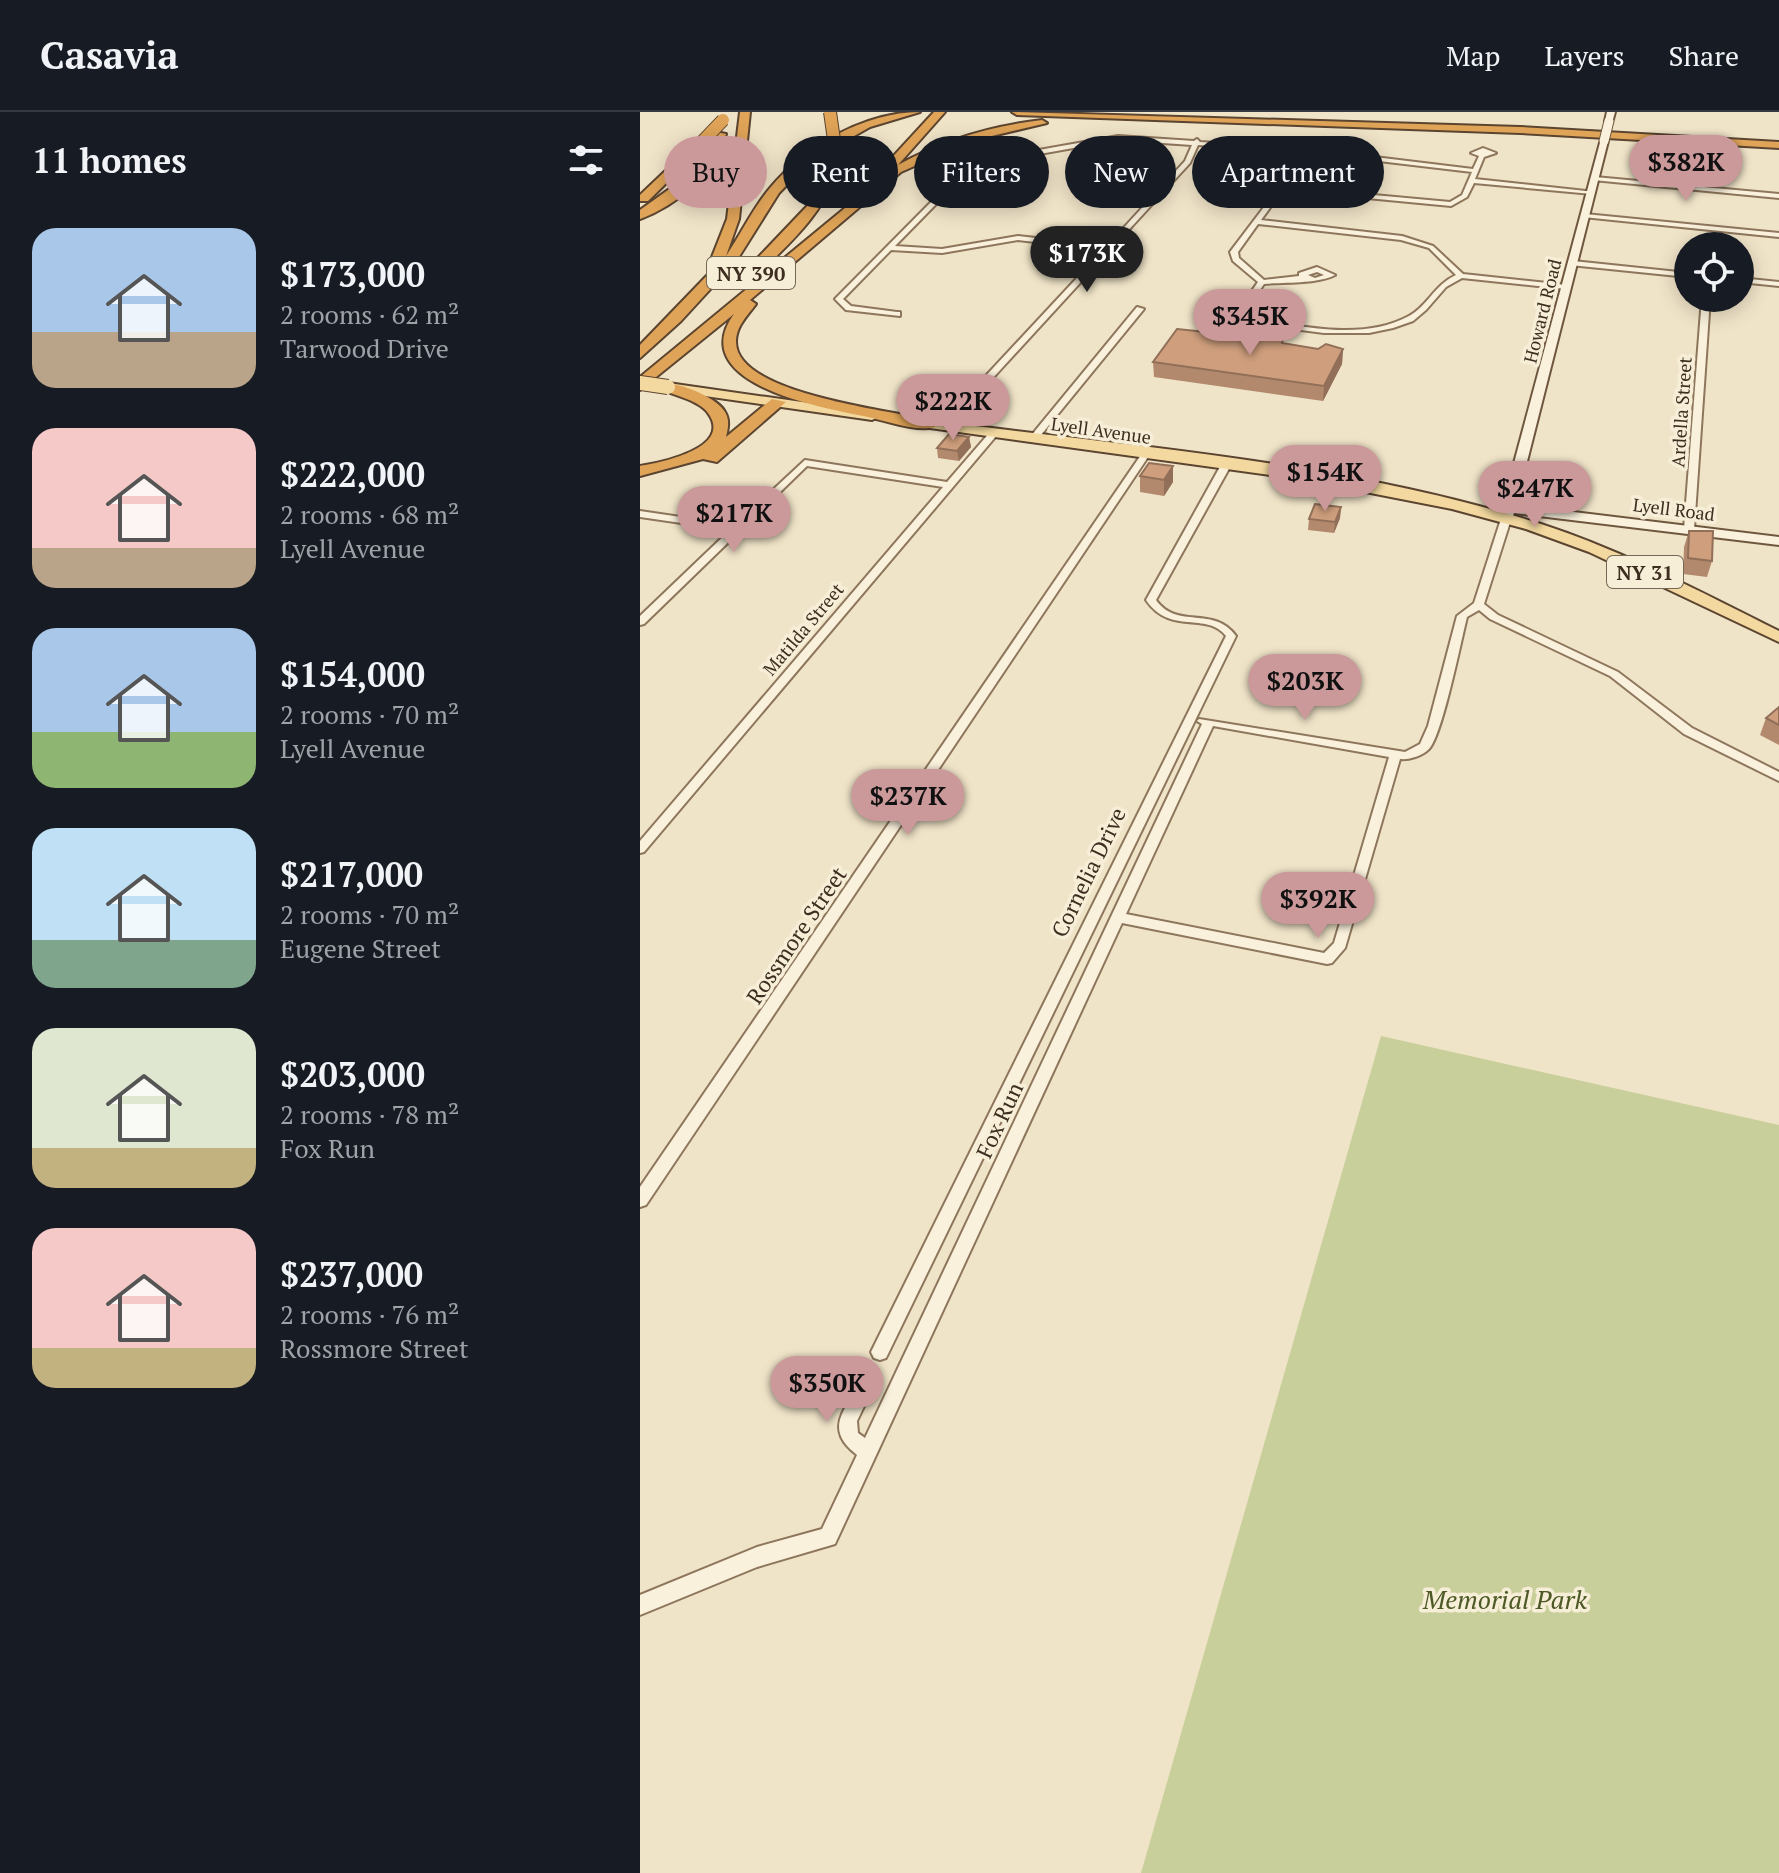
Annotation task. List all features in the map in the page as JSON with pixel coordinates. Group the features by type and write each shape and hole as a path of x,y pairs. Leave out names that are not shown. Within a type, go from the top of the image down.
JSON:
{"highway":[{"path":"707,112 720,134 733,219"},
{"name":"NY 390","path":"640,354 676,318 723,250 733,219 745,112"},
{"name":"NY 390","path":"640,374 775,249 815,203 831,178 836,154 830,112"},
{"path":"898,157 940,112"},
{"path":"1017,112 1520,130 1779,145"},
{"path":"1391,112 1779,138"},
{"path":"676,318 732,257 788,174 844,135 909,113"},
{"path":"1425,114 1467,118"},
{"path":"640,202 727,116"},
{"path":"898,172 922,155 973,136 1077,119 1190,118"},
{"path":"640,215 707,166 715,154 720,134"},
{"path":"640,384 848,208"},
{"path":"773,271 734,323 728,337 730,353 740,368 759,382 804,396 936,425"},
{"path":"640,471 664,468 696,457 720,434 718,413 708,404 668,387"},
{"path":"640,483 673,475 708,460 778,402"}],"main road":[{"name":"Howard Road","path":"1508,514 1610,116"},
{"name":"Lyell Avenue","path":"640,384 1226,465 1390,490 1508,514"},
{"name":"Lyell Road","path":"1514,493 1535,506 1564,513 1779,541"},
{"name":"Lyell Road","path":"1508,514 1564,513"},
{"name":"NY 31","path":"1508,514 1589,546 1779,637"}],"street":[{"path":"1049,150 1109,139 1192,141"},
{"path":"936,425 1108,248 1188,162 1192,153"},
{"path":"1384,198 1451,204 1462,200 1482,156"},
{"path":"1384,160 1476,171"},
{"path":"1595,179 1779,196"},
{"path":"1471,181 1592,192"},
{"path":"897,314 849,308 839,299 928,208"},
{"path":"1267,208 1234,256 1262,282 1306,278"},
{"path":"1585,216 1779,235"},
{"path":"1257,222 1413,240 1437,252 1461,276"},
{"path":"888,248 942,251 1018,238 1108,248"},
{"path":"1573,263 1674,274"},
{"path":"1236,319 1338,329 1384,326 1414,317 1440,285 1461,276 1566,287"},
{"path":"1754,281 1779,284"},
{"path":"1223,339 1262,282"},
{"path":"1033,439 1140,309"},
{"name":"Ardella Street","path":"1689,529 1705,312"},
{"name":"Matilda Street","path":"640,849 994,433"},
{"name":"Rossmore Street","path":"640,1200 1146,454"},
{"path":"640,622 805,463 950,485"},
{"name":"Cornelia Drive","path":"880,1352 1231,636 1222,625 1165,615 1151,600 1226,465"},
{"path":"640,514 736,528"},
{"path":"1190,719 1395,756 1407,756 1425,746 1434,726 1458,624 1467,610 1479,605 1508,514"},
{"path":"1479,605 1494,617 1605,669 1688,731 1779,777"},
{"name":"Fox Run","path":"640,1605 757,1557 828,1537 1209,722"},
{"path":"1118,917 1309,957 1327,959 1334,955 1346,927 1395,756"},
{"path":"868,1452 849,1437 848,1420 869,1377"}],"green space":[{"name":"Memorial Park","path":"1381,1036 1779,1125 1779,1873 1141,1873"}],"building":[{"path":"1177,329 1283,340 1282,343 1318,349 1326,344 1343,349 1324,386 1153,362"},
{"path":"949,434 969,437 957,451 937,448"},
{"path":"1149,463 1173,466 1164,480 1140,476"},
{"path":"1315,504 1341,507 1335,522 1309,519"},
{"path":"1689,531 1713,531 1712,561 1688,558"},
{"path":"1779,707 1779,725 1766,718"}]}
